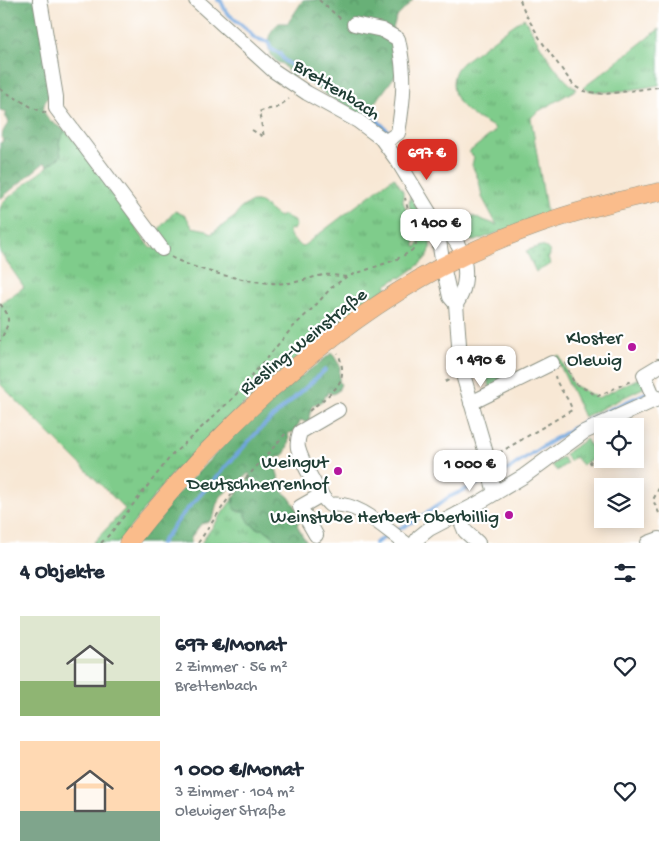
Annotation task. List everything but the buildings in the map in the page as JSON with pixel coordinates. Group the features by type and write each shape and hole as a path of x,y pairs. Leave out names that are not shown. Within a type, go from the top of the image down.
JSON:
{"main road":[{"name":"Riesling-Weinstraße","path":"128,543 156,506 233,424 270,390 342,332 396,294 443,266 546,222 607,204 659,192"}],"street":[{"path":"40,0 56,97 56,108 162,249"},
{"name":"Brettenbach","path":"196,0 274,71 307,93 358,121 385,142 413,186 438,227 443,266 450,298 456,304 460,358 488,460 492,483"},
{"path":"354,24 382,30 398,39 404,64 404,101 398,133 385,142"},
{"name":"Brettenbach","path":"438,227 446,230 456,239 463,257 465,274 462,296 456,304"},
{"path":"471,403 557,361"},
{"path":"415,543 424,533 458,514 492,483 530,472 584,432 652,391 659,366"},
{"path":"338,410 300,432 298,438 299,451 321,495 330,505 344,504 354,508 402,540"},
{"path":"316,535 300,507 321,495"},
{"path":"458,514 465,531 478,543"},
{"path":"648,543 659,539"}],"path":[{"path":"320,0 342,20 354,24"},
{"path":"520,0 526,15 542,42 574,86 584,91 604,94 659,87"},
{"path":"0,89 43,112 49,114 56,108"},
{"path":"252,130 264,137 259,112 276,108 289,99"},
{"path":"101,543 170,456 232,398 292,328 331,288 346,276 395,260 414,248 418,235 405,200 407,191 413,186"},
{"path":"162,249 168,255 187,265 209,272 249,279 289,283 325,275 346,276"},
{"path":"0,304 7,312 9,320 0,341"},
{"path":"307,413 336,388 342,378 342,364 337,351"},
{"path":"557,361 574,384 598,396 652,391"},
{"path":"493,457 572,410 568,399 556,381 557,361"},
{"path":"198,543 228,500 289,430"},
{"path":"591,464 590,462 594,459"},
{"path":"659,488 653,500 659,513"}],"green space":[{"path":"0,0 37,0 50,90 44,109 50,120 65,130 59,142 61,156 47,166 45,162 0,199 0,143 3,141 3,133 9,122 5,117 7,112 0,110"},
{"path":"303,0 413,0 396,18 389,42 393,45 400,69 365,117 331,98 299,76 291,76 270,52 268,42 271,32 279,23 288,23"},
{"path":"524,18 555,67 569,84 577,89 537,112 531,118 547,215 475,241 460,236 447,225 464,213 497,225 482,197 479,181 472,165 474,157 469,152 494,132 495,128 470,114 459,102 454,91 453,79 462,63"},
{"path":"659,29 659,85 610,92 591,91 583,88"},
{"path":"65,130 87,155 149,247 157,249 160,236 159,229 175,211 186,216 192,227 207,230 211,234 236,216 244,206 252,202 259,202 279,217 283,215 292,219 296,225 293,230 289,229 290,235 302,247 394,177 403,191 403,202 415,231 414,245 416,248 421,238 409,205 410,196 425,225 430,241 428,255 419,264 401,278 399,277 386,285 387,288 332,327 236,411 171,475 118,543 93,543 125,509 0,384 0,304 24,287 0,252 0,209 3,202 61,156 59,142"},
{"path":"540,246 546,248 550,253 548,259 551,264 536,272 526,251"},
{"path":"332,353 340,366 339,382 341,384 338,391 333,394 327,392 322,401 312,406 310,419 307,423 301,420 294,432 288,433 289,442 286,450 283,456 275,458 274,462 283,492 289,497 299,512 297,525 308,543 279,543 264,529 259,529 250,523 244,512 235,510 233,500 250,475 249,473 221,496 214,516 209,522 201,524 191,537 191,543 136,543 157,515 267,400 281,395 287,385"},
{"path":"559,355 573,385 598,398 641,377 645,387 584,417 556,357"},
{"path":"507,356 517,377 491,388 482,368"},
{"path":"586,439 594,450 594,458 582,465 575,457 569,461 565,454"},
{"path":"562,457 567,463 557,471 552,465"},
{"path":"234,497 232,502 238,512 244,512 250,523 259,529 264,529 279,543 201,543"}],"waterway":[{"name":"Brettenbach","path":"218,0 221,1 226,12 250,32 254,38 268,42 271,49 279,53 285,61 312,80 358,102 388,131"},
{"name":"Brettenbach","path":"161,543 182,515 260,429 325,370"},
{"path":"494,476 509,469 587,420 648,392"},
{"path":"375,543 427,513 449,497 488,479"}],"place":[{"name":"Kloster Olewig","path":"632,347"},
{"name":"Weingut Deutschherrenhof","path":"338,471"},
{"name":"Weinstube Herbert Oberbillig","path":"509,515"}]}
